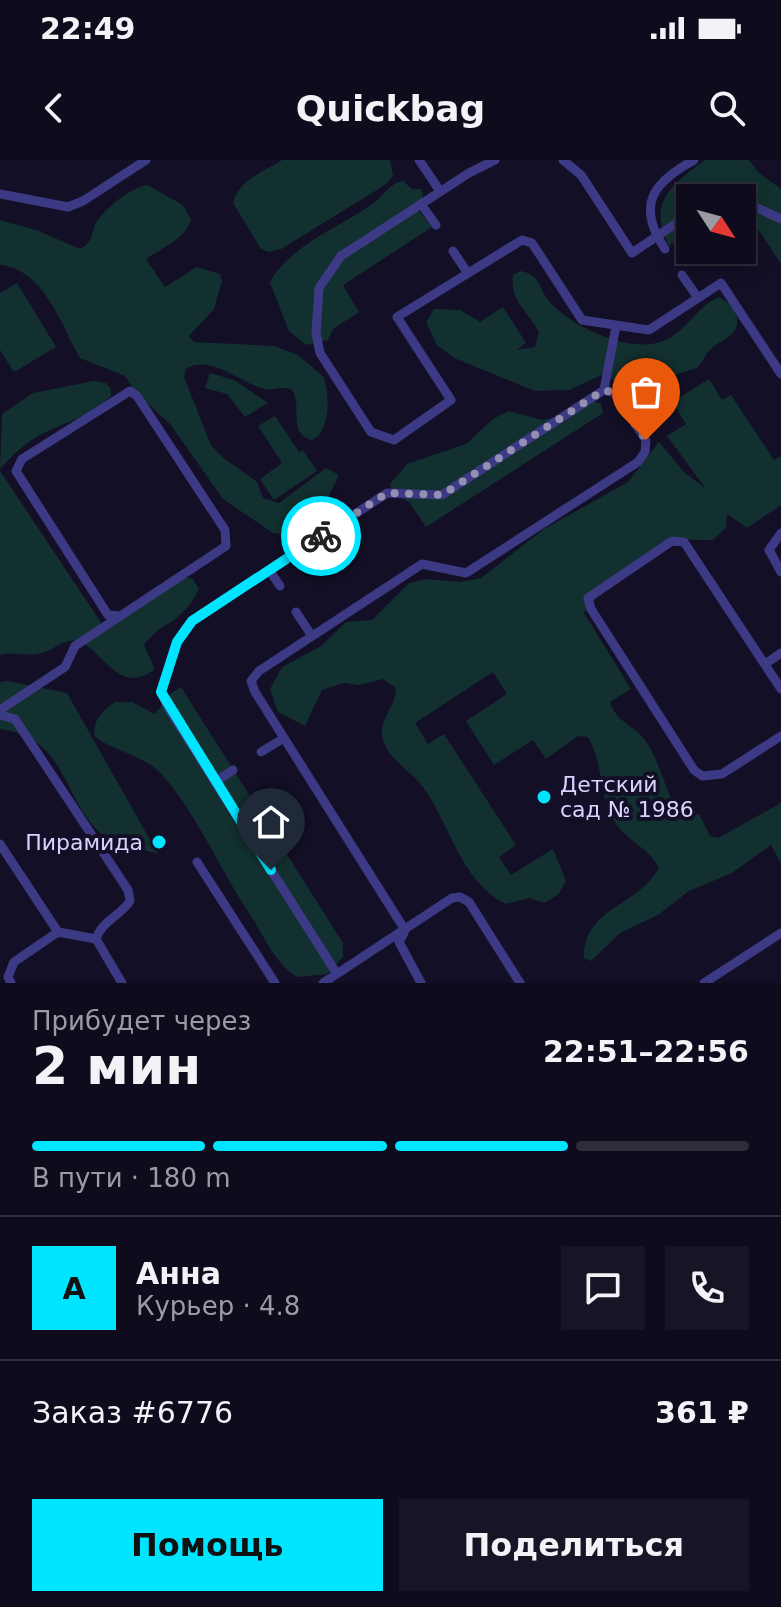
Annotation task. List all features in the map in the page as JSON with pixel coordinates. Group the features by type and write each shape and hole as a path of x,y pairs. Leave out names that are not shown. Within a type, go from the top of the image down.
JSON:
{"lane":[{"path":"0,194 68,207 83,201 146,160"},
{"path":"419,160 440,191"},
{"path":"495,160 440,191 341,256 319,288 316,333 320,353 371,432 394,440 451,400 397,317 522,240 532,243 582,320 649,330 721,283 781,374"},
{"path":"563,160 581,175 632,253 676,223"},
{"path":"665,249 657,236 650,203 661,179 694,160"},
{"path":"421,204 436,225"},
{"path":"756,207 781,219"},
{"path":"453,251 467,272"},
{"path":"682,275 698,298"},
{"path":"337,974 161,692 177,642 192,621 387,493 442,495 604,390 616,326"},
{"path":"405,930 251,681 259,671 422,564 466,573 638,462 645,452 646,440 614,393 604,390"},
{"path":"0,713 65,667 75,646 226,546 228,537 137,396 130,391 22,459 16,471 108,615 120,616"},
{"path":"781,533 769,550 781,572"},
{"path":"781,689 684,542 672,541 588,598 608,636 694,770 702,776 722,774 781,736"},
{"path":"269,570 280,586"},
{"path":"296,612 312,636"},
{"path":"765,664 781,653"},
{"path":"0,713 15,719 128,890 130,901 122,912 100,927 96,939"},
{"path":"261,752 284,738"},
{"path":"215,782 233,770"},
{"path":"0,844 58,932"},
{"path":"197,862 275,983"},
{"path":"323,983 452,898 460,897 469,902 520,983"},
{"path":"405,930 399,942 421,983"},
{"path":"11,983 8,977 14,962 58,932 96,939 122,983"},
{"path":"704,983 781,933"}],"green space":[{"path":"282,160 390,160 393,176 385,185 281,249 269,252 261,249 233,203 246,183"},
{"path":"705,160 749,160 759,173 781,189 781,264 756,226 756,184 676,184 676,241 669,246 663,231 662,206 666,196 673,186"},
{"path":"403,181 412,189 422,189 423,197 418,210 432,227 343,285 359,312 333,329 328,340 306,345 289,331 270,283 273,276 307,244 361,212"},
{"path":"147,185 183,205 191,220 179,238 146,259 165,287 197,267 220,274 222,281 214,309 189,336 194,342 274,346 298,355 323,376 327,412 322,430 311,440 299,431 295,395 291,389 265,389 205,365 186,369 184,377 211,445 222,457 257,482 263,498 279,503 326,468 339,475 322,510 309,528 288,535 273,533 223,499 170,424 137,394 125,376 80,358 40,287 15,269 0,265 0,220 36,230 80,249 88,244 96,223 112,205 133,190"},
{"path":"520,271 535,278 548,300 570,319 616,340 632,344 660,342 677,333 719,297 735,312 736,328 710,350 697,368 671,379 657,410 647,411 633,405 604,374 569,390 535,391 454,358 436,344 426,322 434,309 460,310 480,322 503,307 526,343 517,350 535,347 539,332 514,291 513,275"},
{"path":"17,283 56,347 14,372 0,350 0,293"},
{"path":"210,373 234,380 268,403 245,417 227,394 205,388"},
{"path":"709,379 722,400 731,395 774,460 781,456 781,505 747,528 727,514 726,527 713,540 681,541 656,552 615,581 584,613 631,689 610,702 613,709 647,743 682,817 699,814 710,836 718,838 781,803 781,863 771,845 732,873 689,891 658,915 620,933 591,961 584,958 586,941 592,928 638,891 659,868 649,854 622,832 612,817 588,737 578,736 546,759 533,740 494,765 466,721 507,694 493,672 415,723 428,744 444,734 516,845 499,857 511,875 553,849 566,881 558,895 544,903 529,898 506,904 478,882 422,786 386,747 383,726 396,688 383,679 359,685 344,683 322,690 305,726 278,712 270,689 282,667 321,646 346,622 372,620 409,583 426,579 461,582 481,578 544,529 628,482 659,442 684,472 706,489 667,436 686,424 672,402"},
{"path":"94,381 106,383 111,389 111,396 88,413 32,440 0,469 2,414 33,393"},
{"path":"593,401 601,404 603,413 426,527 409,502 392,492 390,484 407,464 466,444 493,419 509,411 542,420 560,417"},
{"path":"275,416 299,452 303,450 317,471 274,500 260,479 282,463 258,426"},
{"path":"0,471 106,630 184,577 193,579 199,589 192,601 144,645 155,669 131,678 122,675 89,647 74,641 38,654 0,655"},
{"path":"0,682 67,693 158,854 123,845 104,836 80,807 52,758 39,745 22,735 0,729"},
{"path":"181,687 343,943 343,957 327,974 297,977 281,964 188,809 164,777 149,764 95,737 99,717 115,702 132,702 155,714 170,694"}],"way so far":[{"path":"321,536 387,493 442,495 604,390 614,393 646,440"}],"place":[{"name":"Детский сад № 1986","path":"544,797"},
{"name":"Пирамида","path":"159,842"}],"route":[{"path":"271,870 161,692 177,642 192,621 321,536"}]}
